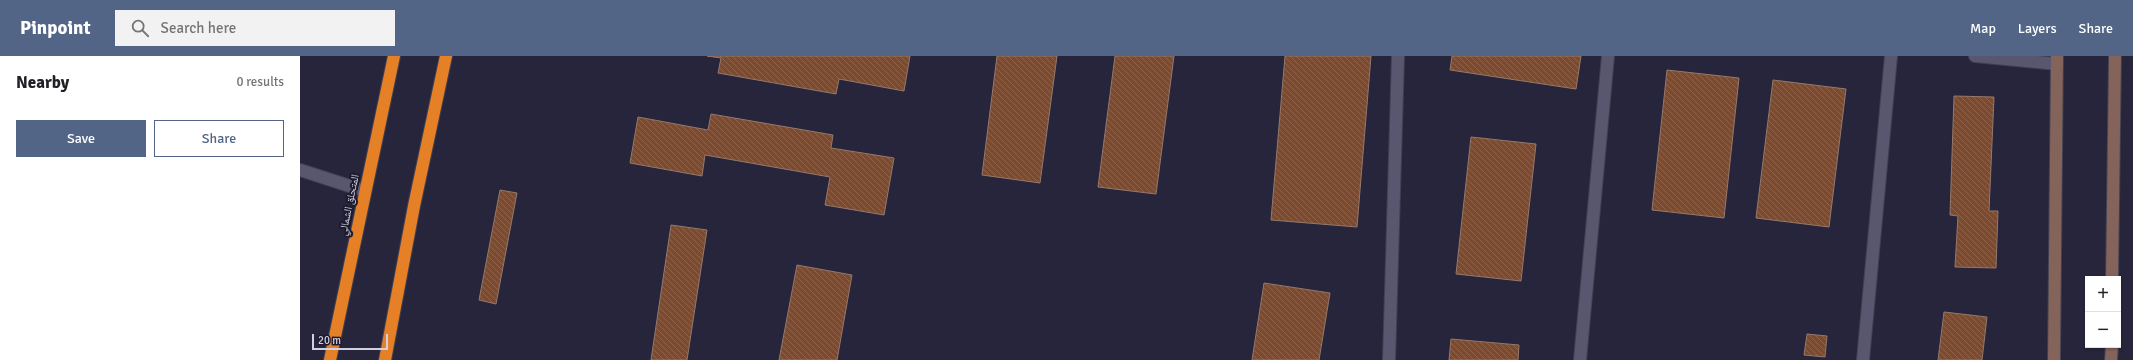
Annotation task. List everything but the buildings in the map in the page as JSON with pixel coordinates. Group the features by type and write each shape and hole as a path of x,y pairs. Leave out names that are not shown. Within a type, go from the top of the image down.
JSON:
{"highway":[{"name":"المتحلق الشمالي","path":"330,360 394,56"},
{"path":"385,360 414,206 446,56"}],"main road":[{"path":"2112,276 2115,56"},
{"path":"2054,360 2057,60"},
{"path":"2112,348 2112,360"}],"street":[{"path":"1389,360 1398,56"},
{"path":"1580,360 1608,56"},
{"path":"1863,360 1891,56"},
{"path":"1975,56 2057,60"},
{"path":"300,170 365,191"}]}
